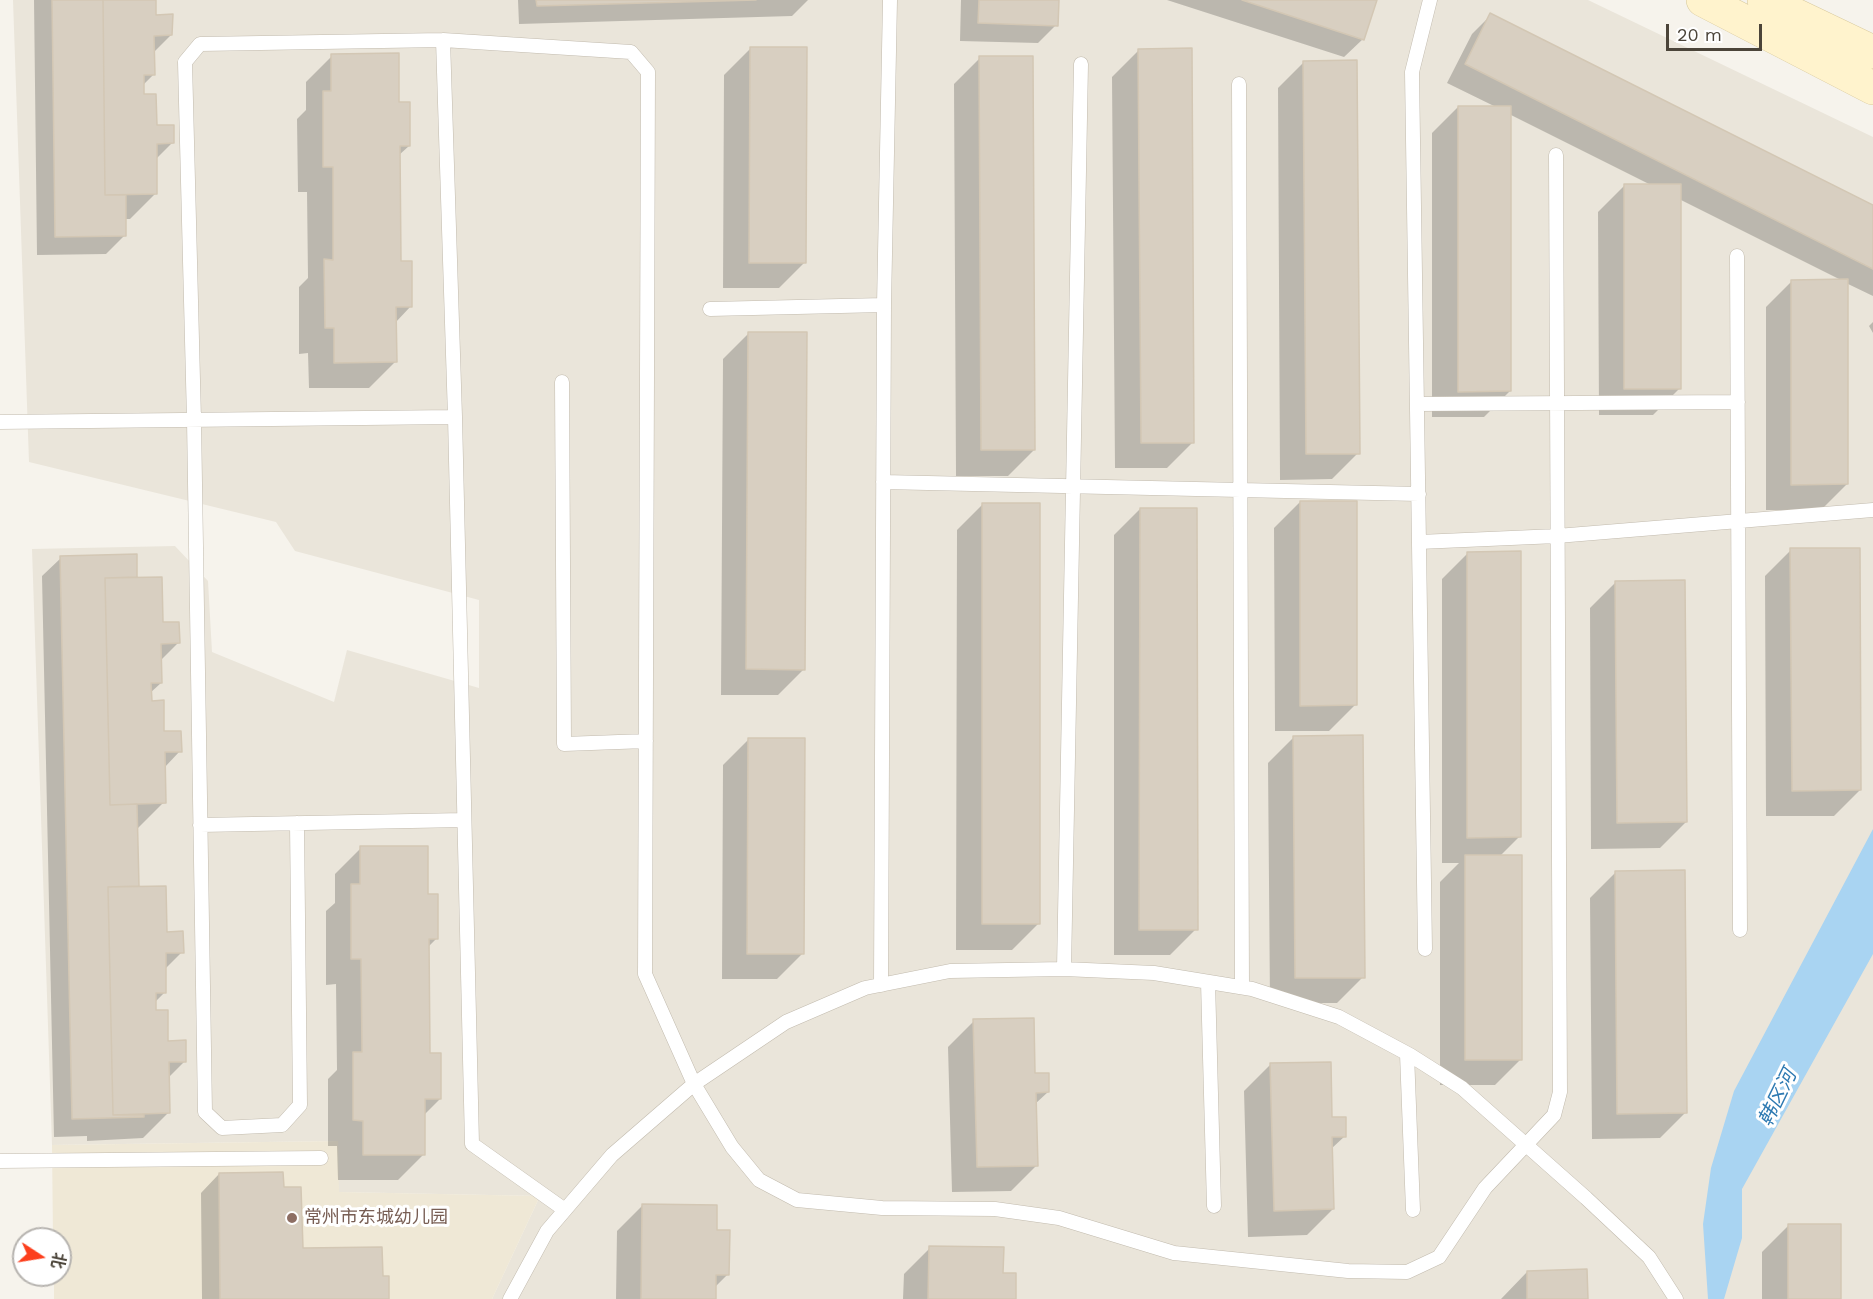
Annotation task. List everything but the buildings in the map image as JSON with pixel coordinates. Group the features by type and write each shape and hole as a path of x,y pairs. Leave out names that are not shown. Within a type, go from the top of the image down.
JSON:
{"street":[{"path":"1703,0 1873,88"},
{"path":"1764,0 1873,52"}],"lane":[{"path":"881,985 884,305 890,0"},
{"path":"1425,949 1413,72 1430,0"},
{"path":"443,40 455,417 471,1144 565,1210"},
{"path":"297,823 300,1105 282,1125 222,1128 205,1112 194,420 185,62 200,44 443,40 631,52 648,72 645,974 694,1084 732,1147 759,1180 797,1200 882,1208 995,1209 1059,1218 1174,1252 1348,1272 1407,1272 1439,1257 1485,1188 1554,1115 1560,1092 1556,155"},
{"path":"1064,969 1081,64"},
{"path":"1239,84 1242,987"},
{"path":"1737,256 1740,930"},
{"path":"710,309 884,305"},
{"path":"562,382 564,744 646,741"},
{"path":"1417,404 1738,402"},
{"path":"0,422 455,417"},
{"path":"883,482 1419,494"},
{"path":"1419,542 1557,536 1873,510"},
{"path":"200,825 464,820"},
{"path":"510,1299 547,1231 612,1155 694,1084 786,1022 865,988 951,971 1064,969 1154,973 1242,987 1340,1017 1462,1088 1587,1198 1648,1257 1676,1299"},
{"path":"1208,982 1214,1206"},
{"path":"1407,1054 1413,1210"},
{"path":"0,1161 321,1158"}],"shaded area":[{"path":"13,0 1588,0 1873,137 1873,1299 492,1299 540,1196 338,1192 337,1141 52,1145 32,549 175,546 208,581 212,652 334,702 347,650 479,688 479,600 295,551 276,522 29,462"},
{"name":"常州市东城幼儿园","path":"338,1141 339,1192 540,1196 492,1299 54,1299 54,1287 72,1287 72,1227 53,1227 52,1145"}],"water":[{"name":"韩区河","path":"1873,829 1873,954 1742,1189 1742,1238 1724,1299 1708,1299 1703,1224 1711,1168 1734,1091"}],"place":[{"name":"常州市东城幼儿园","path":"292,1218"}]}
